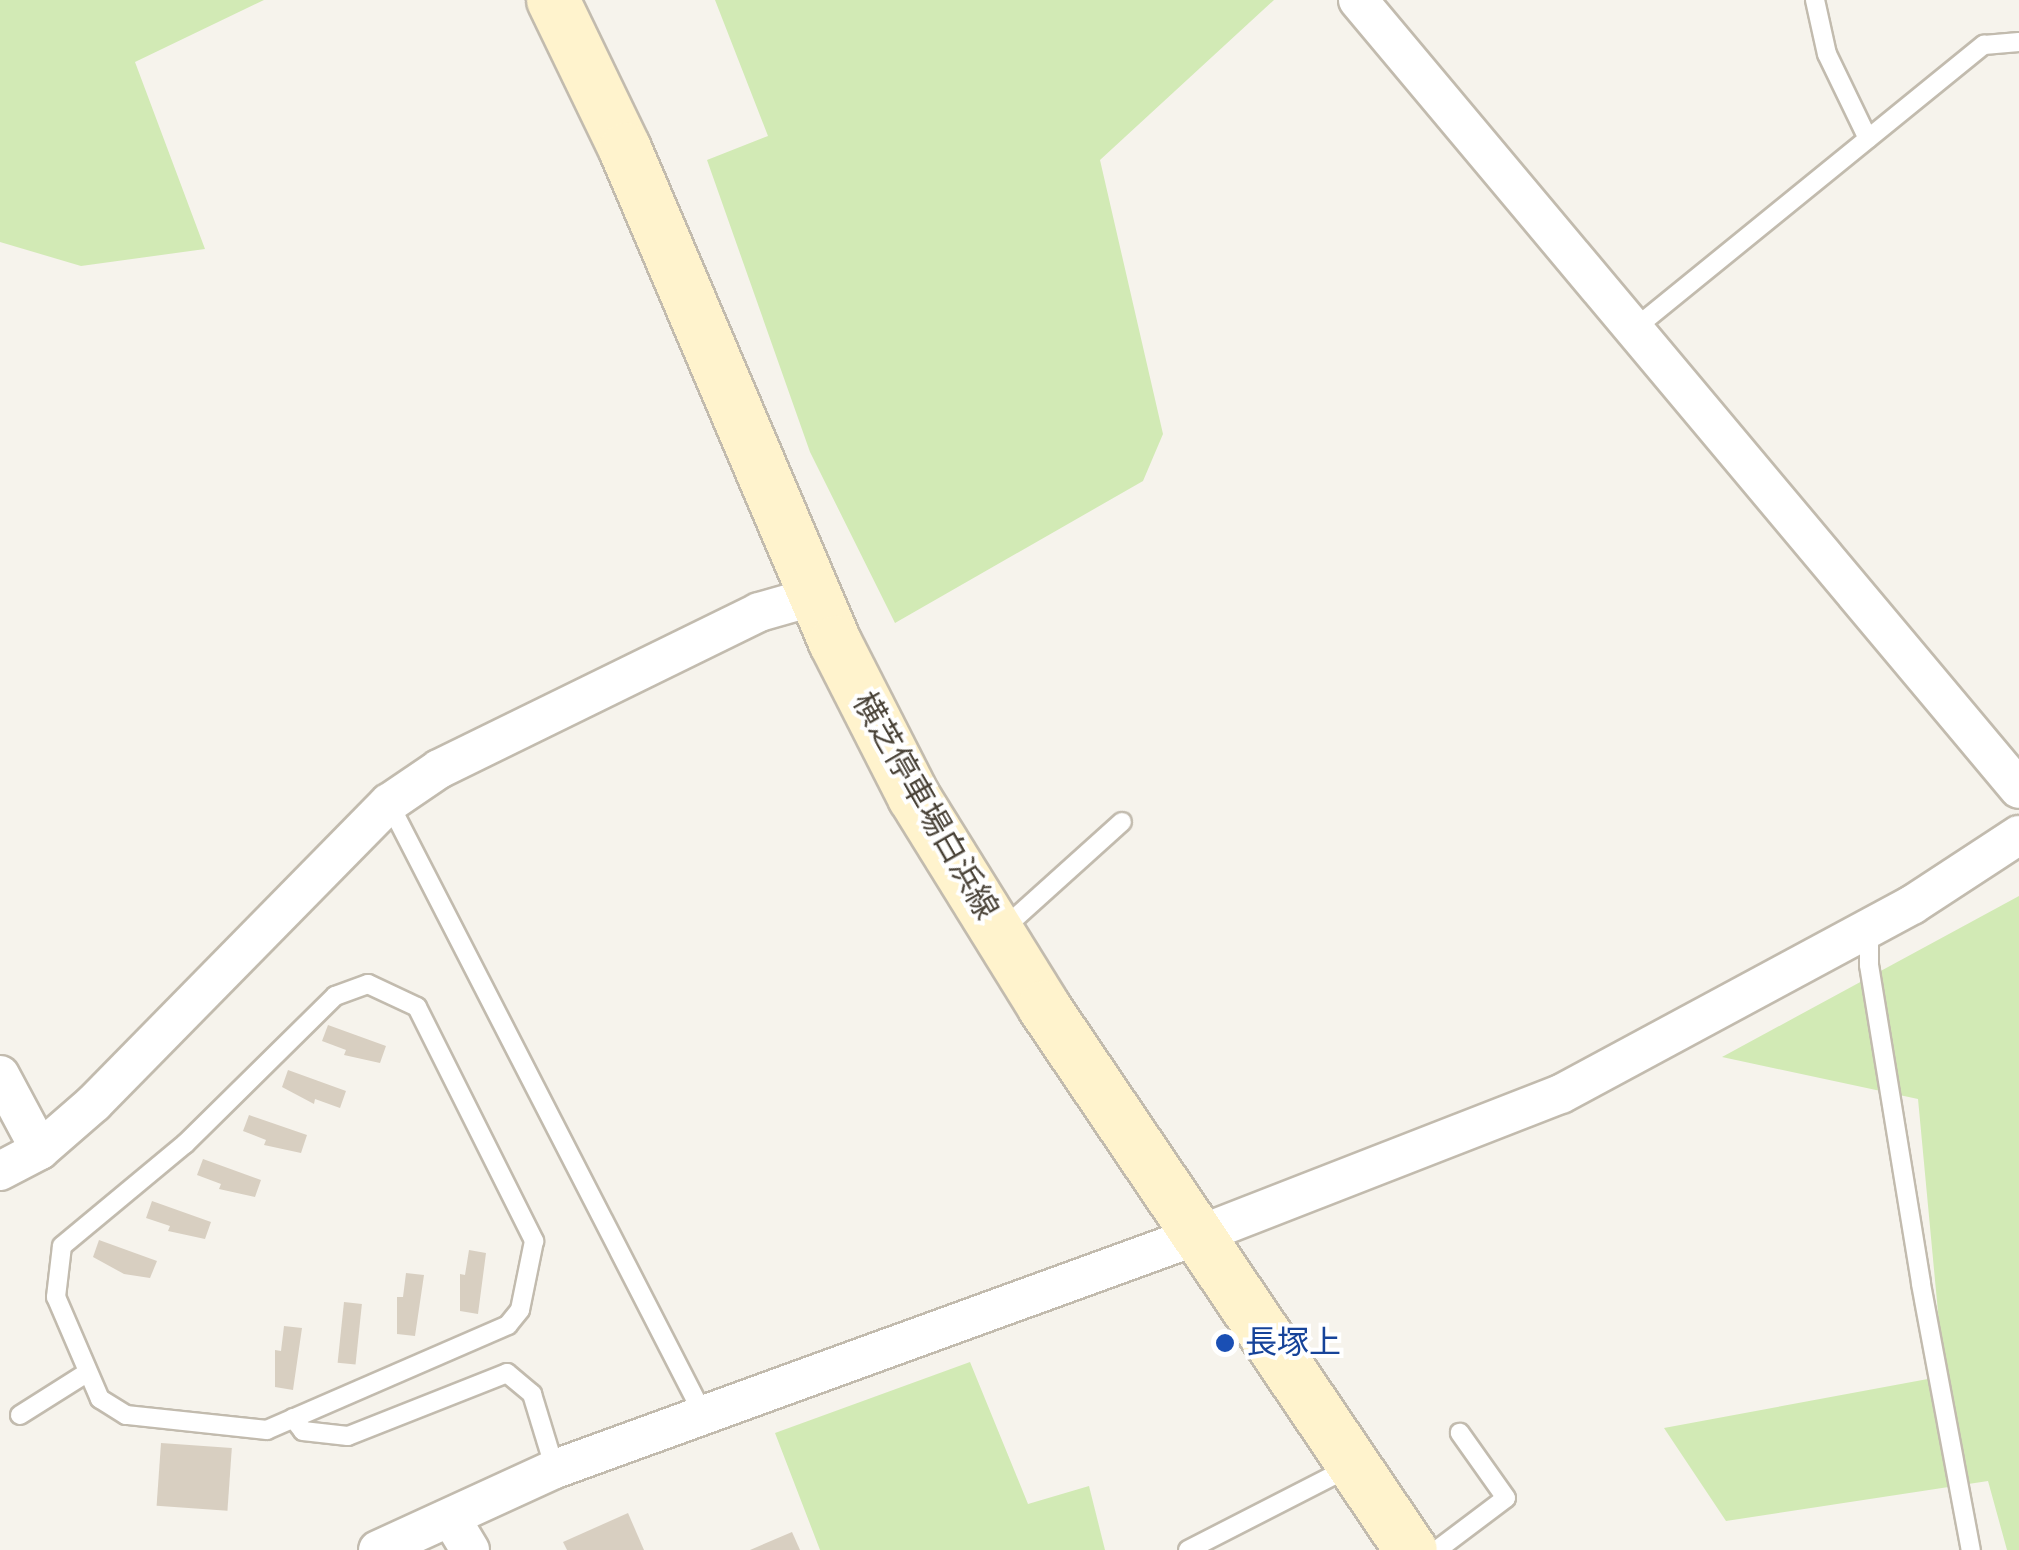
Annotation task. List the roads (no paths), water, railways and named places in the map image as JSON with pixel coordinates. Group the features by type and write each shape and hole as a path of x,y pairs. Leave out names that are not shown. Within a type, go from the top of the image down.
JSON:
{"main road":[{"name":"横芝停車場白浜線","path":"552,0 626,149 815,596 914,797 998,933 1350,1467 1410,1550"}],"street":[{"path":"1358,0 2019,788"},
{"path":"0,1171 40,1150 390,802 438,769 759,612 815,596"},
{"path":"378,1550 461,1535 554,1469 705,1418 1199,1235 1560,1094 1869,928 2019,835"},
{"path":"0,1075 40,1150"}],"lane":[{"path":"1815,0 1827,54 1868,139"},
{"path":"1634,330 1984,44 2019,42"},
{"path":"390,802 705,1418"},
{"path":"998,933 1122,822"},
{"path":"1869,928 1869,965 1909,1209 1971,1550"},
{"path":"368,984 417,1007 534,1241 532,1271 520,1310 508,1325 294,1418 267,1430 126,1416 100,1400 84,1374 56,1297 62,1246 185,1144 335,996 368,984"},
{"path":"294,1418 304,1432 348,1436 508,1373 532,1394 554,1469"},
{"path":"20,1415 84,1374"},
{"path":"1437,1550 1506,1498 1460,1432"},
{"path":"1188,1550 1350,1467"}],"place":[{"name":"長塚上","path":"1225,1343"}]}
